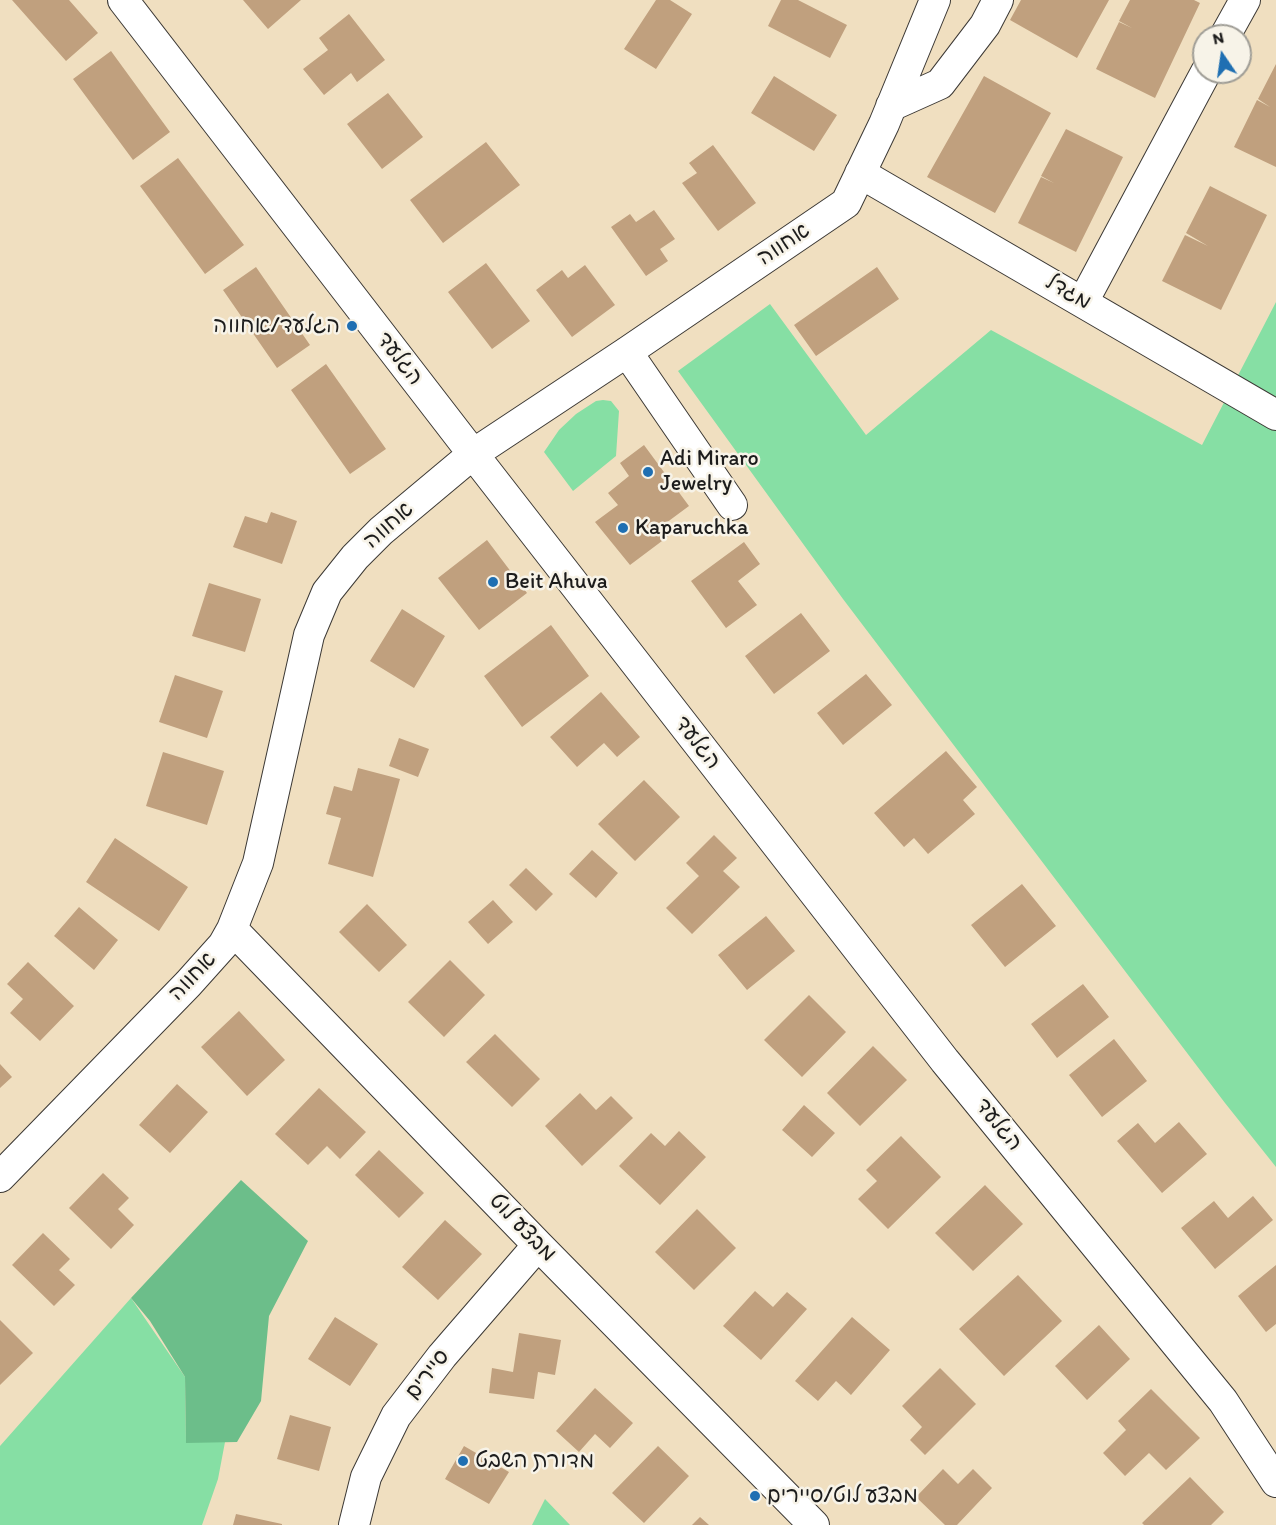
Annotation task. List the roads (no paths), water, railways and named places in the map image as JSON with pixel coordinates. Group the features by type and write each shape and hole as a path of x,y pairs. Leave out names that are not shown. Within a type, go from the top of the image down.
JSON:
{"street":[{"name":"הגלעד","path":"123,0 945,1061 1223,1401 1276,1482"},
{"name":"אחווה","path":"0,1177 223,945 258,863 309,635 327,592 355,557 381,531 473,454 846,203 891,106 935,0"},
{"path":"891,106 940,84 985,25 998,0"},
{"path":"1232,24 1245,0"},
{"path":"1083,302 1200,84"},
{"name":"מגדל","path":"860,172 1276,415"},
{"path":"627,352 732,505"},
{"name":"מבצע לוט","path":"232,928 538,1245 814,1525"},
{"name":"סיירים","path":"354,1525 366,1477 396,1416 442,1356 538,1245"}],"place":[{"name":"הגלעד/אחווה","path":"352,326"},
{"name":"Adi Miraro Jewelry","path":"648,472"},
{"name":"Kaparuchka","path":"623,528"},
{"name":"Beit Ahuva","path":"493,582"},
{"name":"מדורת השבט","path":"463,1461"},
{"name":"מבצע לוט/סיירים","path":"755,1496"}]}
